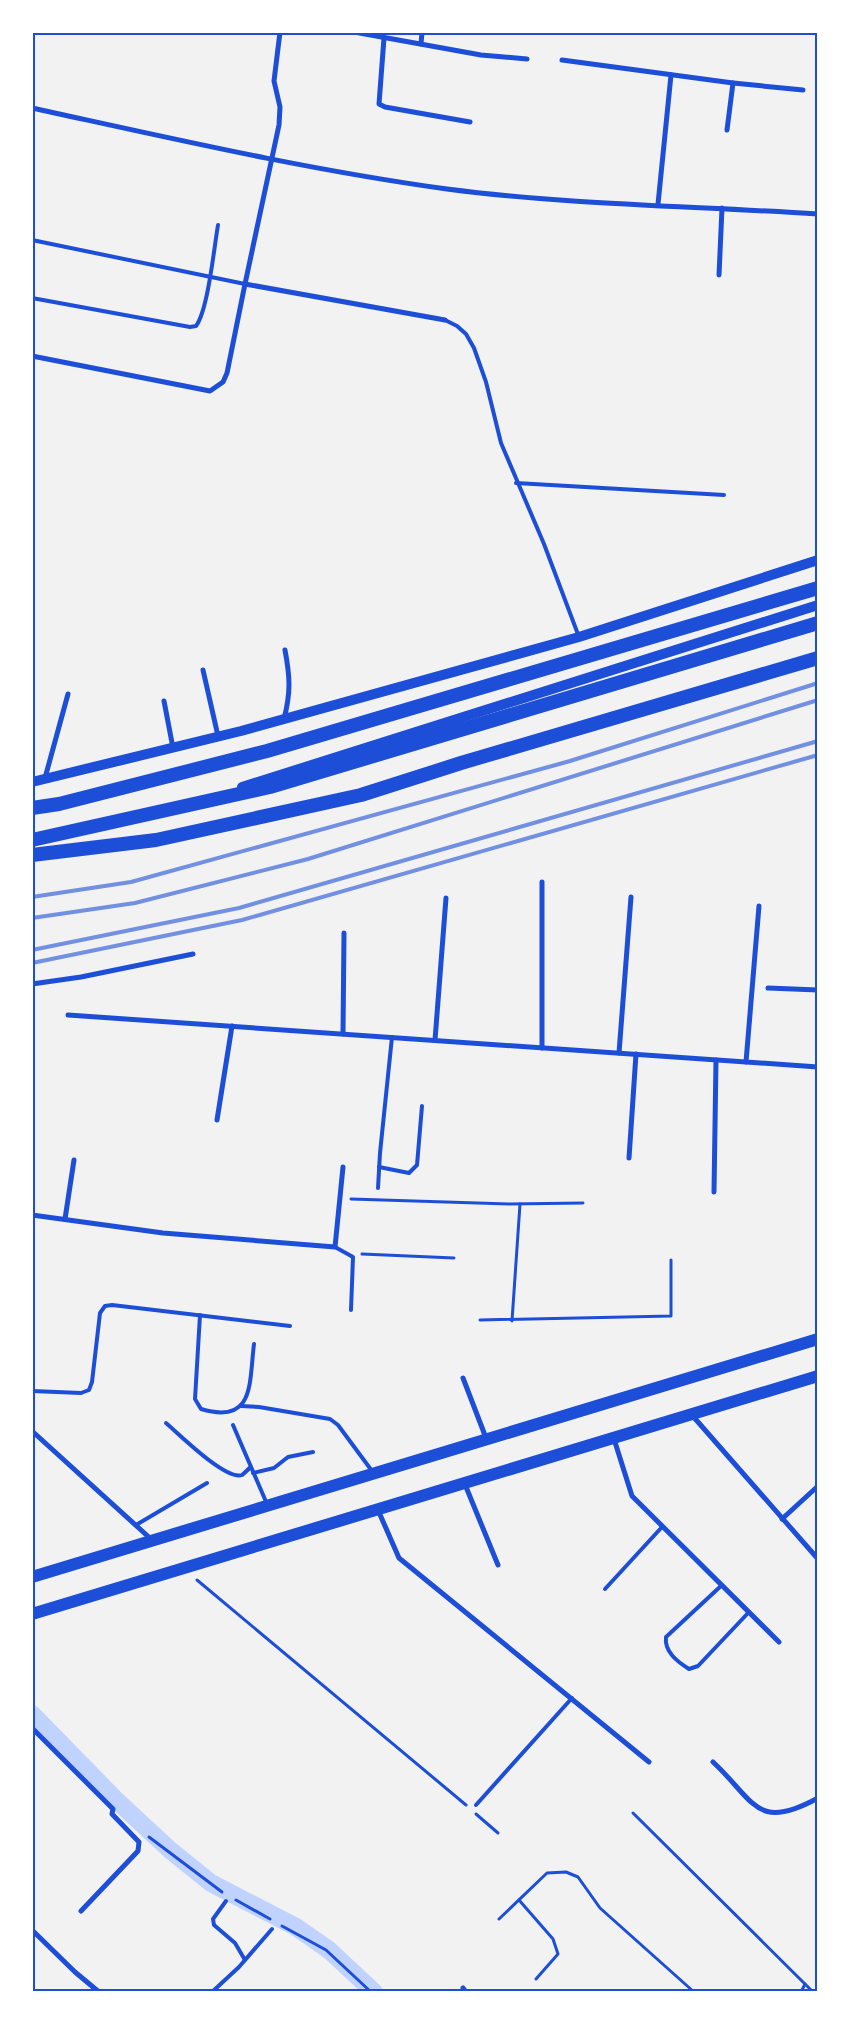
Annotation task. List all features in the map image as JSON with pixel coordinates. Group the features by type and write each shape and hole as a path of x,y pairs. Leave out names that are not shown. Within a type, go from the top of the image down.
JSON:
{"highway":[{"path":"32,808 59,804 267,751 818,588"},
{"path":"32,840 270,787 818,623"},
{"path":"32,855 156,840 361,795 462,763 818,658"}],"main road":[{"path":"32,782 174,749 284,720 579,637 818,560"},
{"path":"32,844 62,838 267,780 818,605"},
{"path":"32,1577 267,1504 818,1339"},
{"path":"32,1614 818,1376"}],"street":[{"path":"32,356 210,391 223,382 227,373 259,210 279,126 280,107 274,81 280,32"},
{"path":"354,32 421,44 527,59"},
{"path":"421,44 422,32"},
{"path":"384,38 379,104 385,107 470,122"},
{"path":"562,60 732,83 803,90"},
{"path":"658,204 671,75"},
{"path":"727,130 732,83"},
{"path":"32,108 272,161 448,188 528,197 818,214"},
{"path":"719,275 722,208"},
{"path":"245,284 445,320"},
{"path":"284,720 290,696 286,650"},
{"path":"203,670 218,737"},
{"path":"45,779 68,694"},
{"path":"164,701 174,749"},
{"path":"542,882 542,1048"},
{"path":"619,1053 631,897"},
{"path":"434,1040 446,898"},
{"path":"746,1062 759,906"},
{"path":"344,933 344,1034"},
{"path":"32,984 81,977 194,954"},
{"path":"768,988 818,990"},
{"path":"68,1015 818,1067"},
{"path":"217,1120 232,1026"},
{"path":"629,1158 636,1054"},
{"path":"714,1192 716,1060"},
{"path":"65,1220 74,1160"},
{"path":"32,1215 163,1233 335,1247 343,1167"},
{"path":"463,1378 486,1438"},
{"path":"690,1414 818,1559"},
{"path":"32,1431 152,1540"},
{"path":"614,1437 632,1496 723,1584 779,1642"},
{"path":"464,1482 498,1565"},
{"path":"782,1519 818,1486"},
{"path":"378,1508 399,1558 648,1762"},
{"path":"32,1728 113,1809 112,1814 115,1820 139,1842 138,1851 82,1911"},
{"path":"713,1762 759,1810 776,1814 798,1808 818,1798"},
{"path":"32,1930 75,1972 100,1992"},
{"path":"89,1992 94,1987"}],"lane":[{"path":"32,202 32,209"},
{"path":"32,298 190,327 196,326 200,320 218,225"},
{"path":"32,240 245,284"},
{"path":"445,320 457,326 466,334 474,348 486,382 501,443 516,483 544,544 579,637"},
{"path":"516,483 724,495"},
{"path":"378,1188 392,1037"},
{"path":"379,1167 409,1173 417,1165 422,1106"},
{"path":"335,1247 353,1257 351,1310"},
{"path":"32,1391 81,1393 89,1390 92,1382 100,1313 105,1306 112,1305 290,1326"},
{"path":"200,1315 195,1398 201,1409 219,1414 241,1406 259,1407 330,1419 338,1426 373,1472"},
{"path":"241,1406 247,1398 254,1344"},
{"path":"166,1423 224,1470 235,1475 243,1475 251,1467"},
{"path":"233,1425 267,1504"},
{"path":"253,1473 274,1468 288,1457 313,1452"},
{"path":"136,1525 207,1483"},
{"path":"605,1589 662,1527"},
{"path":"723,1584 666,1637 665,1643 669,1652 680,1663 689,1668 698,1666 749,1612"},
{"path":"476,1805 572,1698"},
{"path":"226,1901 214,1918 214,1925 235,1944 245,1960"},
{"path":"212,1992 245,1960 272,1929"}],"path":[{"path":"340,1199 520,1204 583,1203"},
{"path":"512,1321 520,1204"},
{"path":"335,1247 361,1254 454,1258"},
{"path":"480,1320 512,1321 671,1316 671,1260"},
{"path":"183,1568 468,1807"},
{"path":"475,1813 498,1833"},
{"path":"633,1813 813,1992"},
{"path":"143,1833 210,1886 227,1895"},
{"path":"499,1920 547,1873 566,1872 578,1877 600,1908 694,1992"},
{"path":"235,1899 326,1950 371,1992"},
{"path":"519,1900 552,1939 558,1954 536,1979"},
{"path":"801,1992 805,1984"}],"waterway":[{"path":"32,1714 115,1799 170,1850 211,1883 296,1927 329,1950 374,1992"}],"railway":[{"path":"32,897 131,882 570,761 818,683"},
{"path":"32,918 135,903 308,859 818,700"},
{"path":"32,950 239,908 818,741"},
{"path":"32,963 242,920 818,755"}]}
